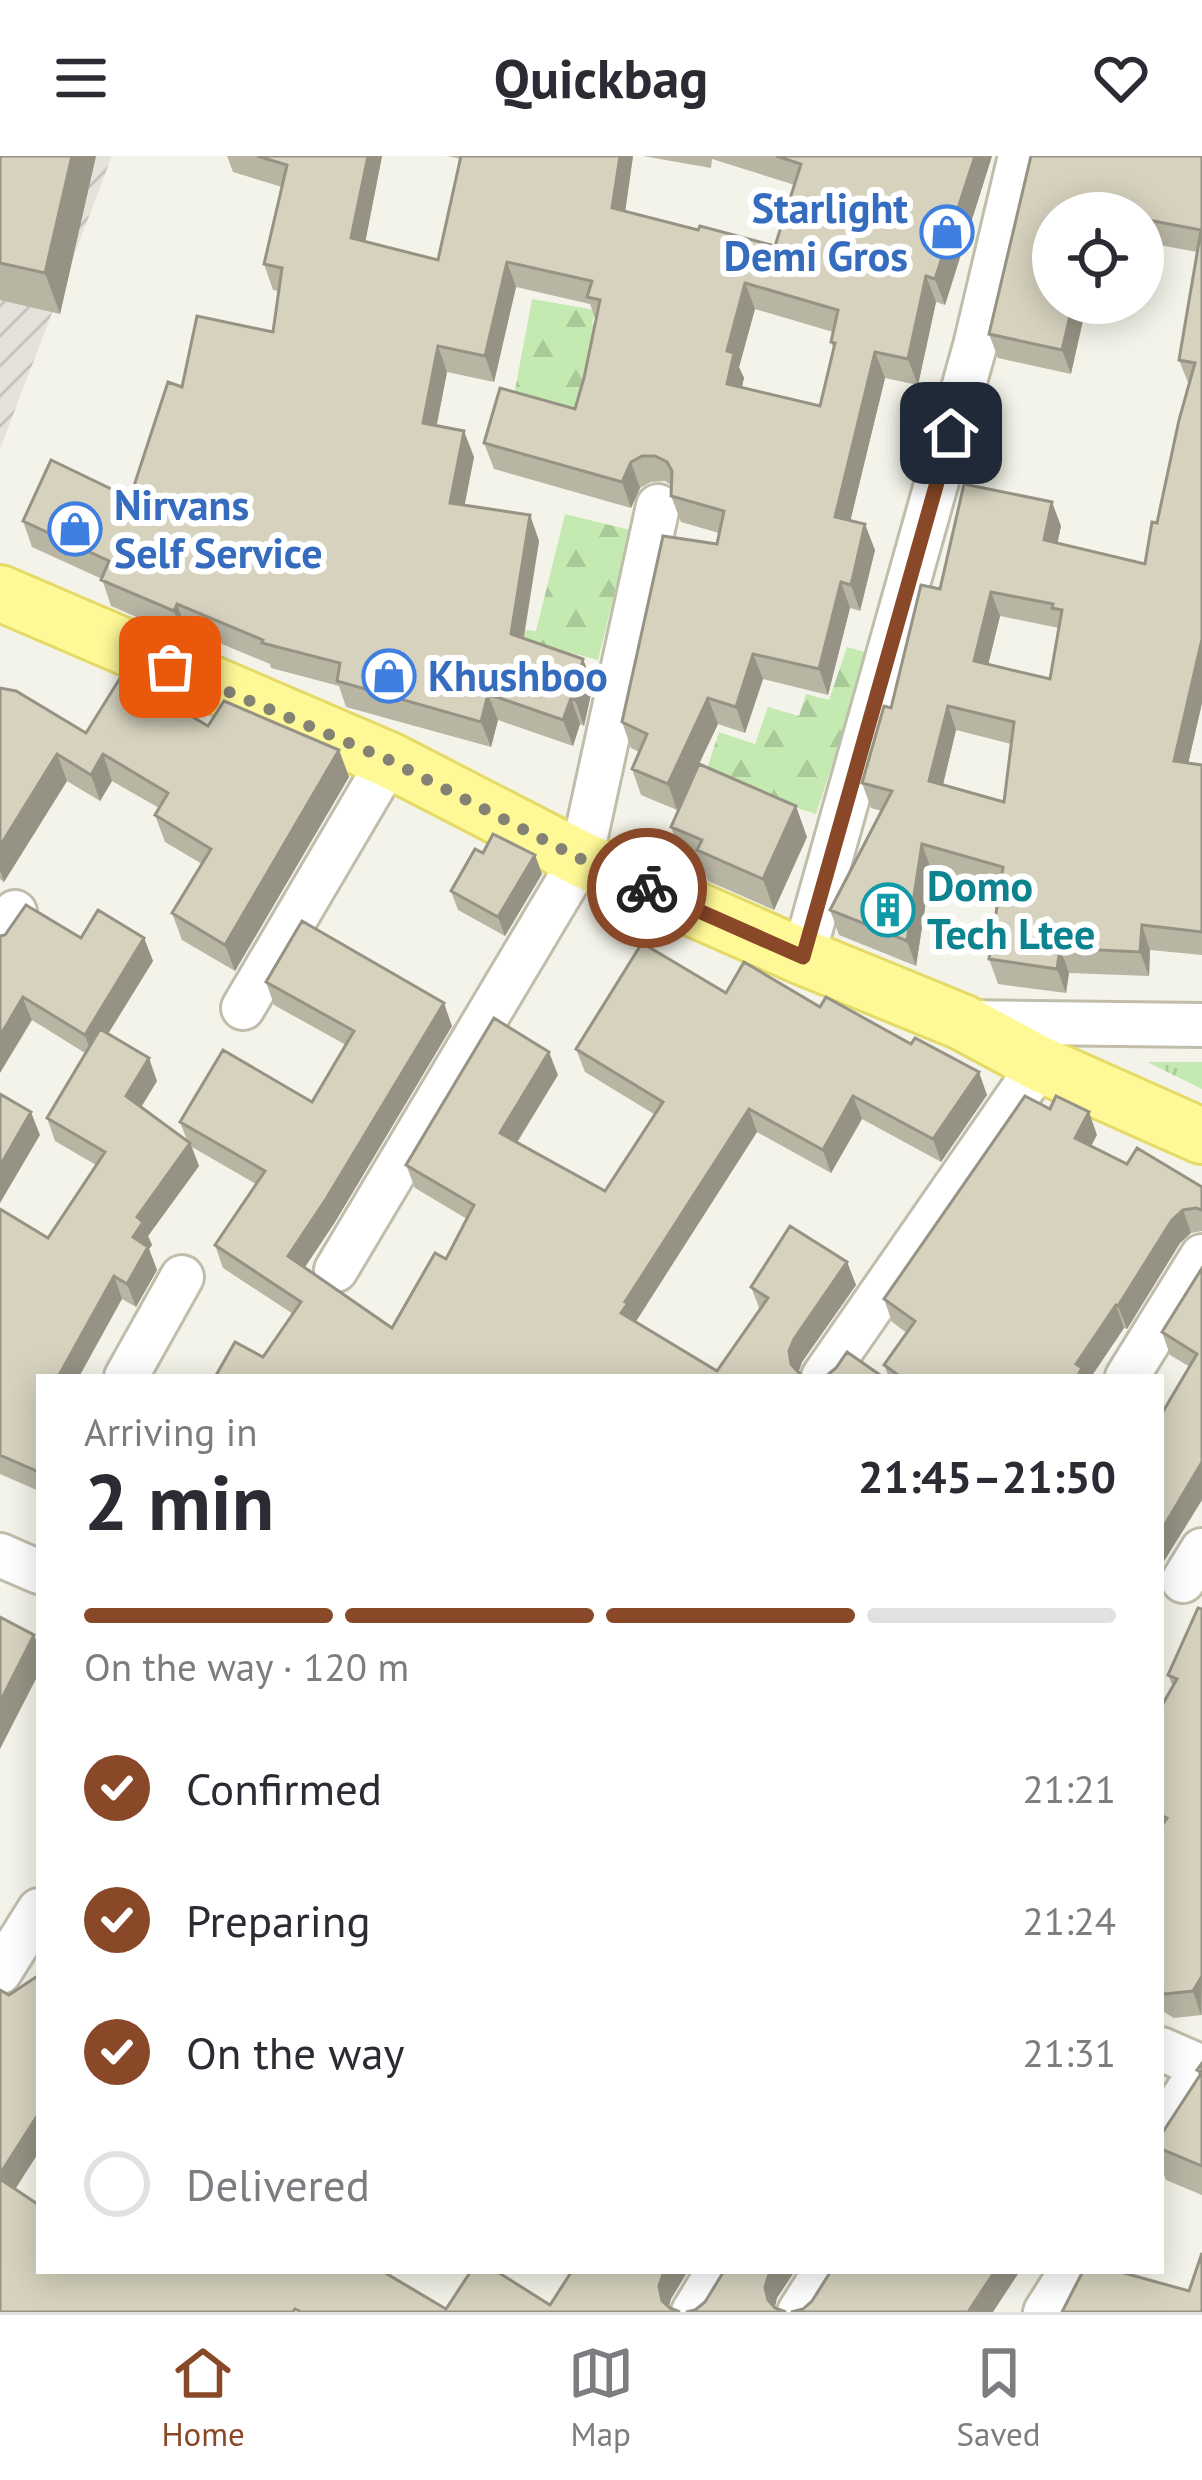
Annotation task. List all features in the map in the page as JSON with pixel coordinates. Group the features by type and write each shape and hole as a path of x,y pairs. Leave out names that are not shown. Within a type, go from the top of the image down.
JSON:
{"main road":[{"path":"13,608 389,760 581,859 962,1022 1040,1064 1202,1136"}],"street":[{"path":"803,957 975,346 1020,156"},
{"path":"336,1270 581,859 658,506"},
{"path":"243,1008 389,760"},
{"path":"962,1022 1202,1025"},
{"path":"825,1374 1040,1064"},
{"path":"1129,1374 1202,1256"},
{"path":"129,1374 182,1276"},
{"path":"0,1972 36,1915"},
{"path":"1164,2050 1202,2068 1164,2127"},
{"path":"693,2312 716,2274"},
{"path":"799,2312 823,2274"},
{"path":"1045,2312 1069,2274"}],"shaded area":[{"path":"0,156 112,156 0,449"}],"green space":[{"path":"532,299 595,310 592,324 605,327 576,415 513,401"},
{"path":"565,514 630,530 598,660 466,625 536,631"},
{"path":"847,647 869,653 816,814 704,778 719,732 755,744 768,707 799,716 806,694 829,700"},
{"path":"1147,1062 1202,1062 1202,1089"}],"building":[{"path":"0,156 72,156 45,273 0,263"},
{"path":"257,156 368,156 351,238 438,260 461,156 620,156 612,208 775,246 801,164 776,156 975,156 935,279 926,276 908,359 875,352 835,517 865,524 851,585 841,582 819,669 753,654 736,707 708,698 668,784 632,769 647,734 622,722 663,536 717,544 724,511 671,496 672,471 655,456 631,462 622,482 484,443 500,388 575,409 600,300 587,297 592,281 507,262 485,356 438,346 423,423 464,431 450,503 530,515 511,634 583,659 575,700 571,698 563,720 488,694 481,722 337,681 340,663 262,643 177,604 174,611 101,580 109,561 23,521 51,460 130,498 168,382 182,387 197,316 273,332 282,268 264,264 287,165","holes":["745,283 838,310 820,406 727,384 734,353 727,351"]},
{"path":"1031,156 1202,156 1202,639 1174,761 1202,765 1202,932 1142,925 1140,952 1060,948 1057,969 989,959 1003,867 922,844 907,941 830,910 892,791 862,783 884,706 891,708 921,585 940,589 964,484 1052,502 1044,540 1145,564 1195,363 1179,360 1201,230 1164,223 1164,192 1032,192 1032,324 1068,324 1062,350 989,334","holes":["991,592 1053,604 1052,608 1062,610 1050,679 974,661","948,706 1014,722 1004,802 929,781"]},
{"path":"122,675 208,726 224,701 339,750 225,945 172,913 211,849 155,815 168,793 103,754 91,775 57,754 0,846 0,688 16,691 86,733"},
{"path":"699,764 796,806 763,879 697,850 702,840 671,827"},
{"path":"493,834 535,855 498,917 451,891 475,849 483,853"},
{"path":"26,905 81,938 98,910 144,938 85,1035 23,997 0,1036 0,936"},
{"path":"302,921 444,1003 288,1256 392,1328 435,1253 446,1259 474,1205 406,1165 494,1018 549,1052 500,1133 605,1191 663,1102 576,1049 642,943 726,993 744,962 820,1007 826,997 911,1044 915,1038 979,1072 933,1139 853,1096 823,1150 749,1109 625,1302 621,1313 717,1371 768,1298 751,1287 790,1226 847,1262 794,1339 791,1364 800,1374 217,1374 235,1342 263,1357 301,1302 215,1245 265,1171 180,1122 223,1050 312,1102 354,1031 266,982"},
{"path":"100,1029 149,1058 126,1096 190,1143 137,1217 143,1222 133,1237 148,1247 127,1284 114,1276 60,1374 36,1374 36,1471 0,1455 0,1209 48,1238 105,1152 47,1118"},
{"path":"0,1094 31,1112 0,1166"},
{"path":"1025,1096 1050,1109 1056,1096 1089,1112 1075,1138 1127,1164 1137,1148 1202,1187 1202,1210 1183,1210 1172,1220 1076,1364 1082,1368 1079,1374 897,1374 884,1365 915,1321 884,1299"},
{"path":"1202,1268 1202,1462 1164,1526 1164,1410 1197,1354 1162,1332"},
{"path":"847,1352 879,1374 829,1374"},
{"path":"1198,1608 1202,1609 1202,1976 1193,1991 1165,1994 1164,1702 1177,1679 1168,1675"},
{"path":"0,1617 34,1635 0,1702"},
{"path":"36,1977 36,2118 0,2174 0,1990 9,1995"},
{"path":"1202,2072 1202,2166 1164,2150 1164,2130"},
{"path":"0,2179 36,2203 36,2274 387,2274 446,2309 469,2274 501,2274 550,2305 570,2274 663,2274 662,2301 680,2312 295,2309 0,2312"},
{"path":"1202,2253 1202,2312 1062,2312 1081,2274 1128,2274 1189,2291"},
{"path":"722,2274 769,2274 768,2300 786,2312 686,2312 705,2302"},
{"path":"829,2274 993,2274 968,2312 791,2312 812,2301"}],"way so far":[{"path":"170,667 389,760 647,888"}],"place":[{"name":"Starlight Demi Gros","path":"947,232"},
{"name":"Nirvans Self Service","path":"75,529"},
{"name":"Khushboo","path":"389,676"},
{"name":"Domo Tech Ltee","path":"888,910"}],"route":[{"path":"647,888 803,957 951,433"}]}
